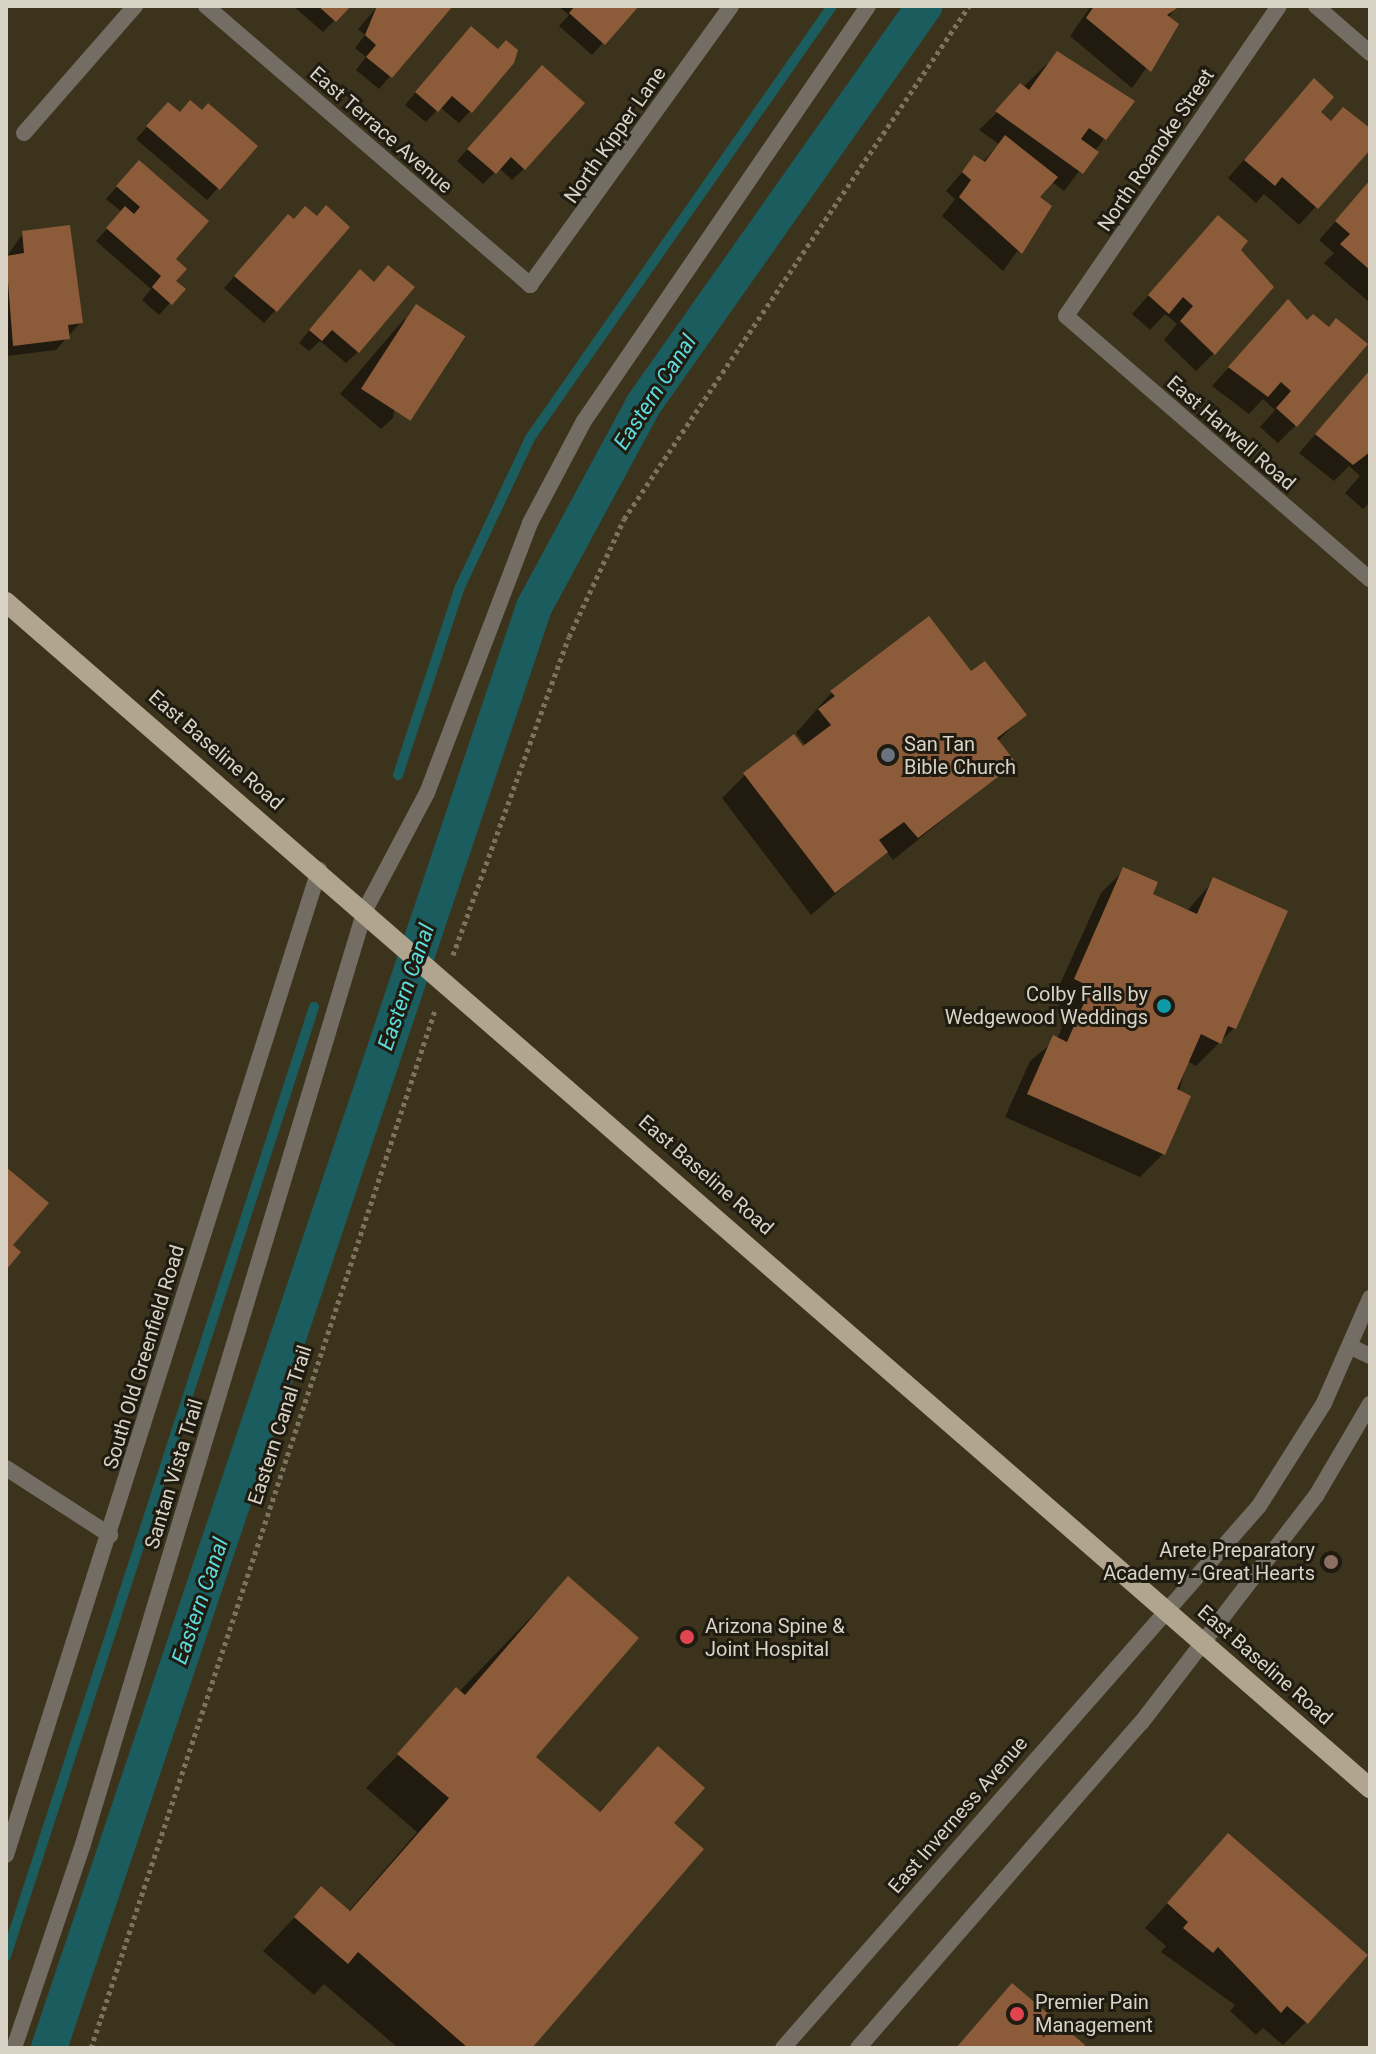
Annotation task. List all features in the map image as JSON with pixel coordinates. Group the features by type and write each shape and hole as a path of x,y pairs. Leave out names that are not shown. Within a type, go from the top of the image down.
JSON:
{"main road":[{"name":"East Baseline Road","path":"6,602 373,916 442,986 1370,1788"}],"street":[{"path":"24,133 135,6"},
{"name":"East Terrace Avenue","path":"206,6 530,285"},
{"name":"North Kipper Lane","path":"530,285 731,6"},
{"name":"Santan Vista Trail","path":"14,2048 83,1844 373,916 427,793 530,523 584,421 868,6"},
{"name":"North Roanoke Street","path":"1066,316 1279,6"},
{"path":"1316,6 1370,53"},
{"name":"East Harwell Road","path":"1066,316 1370,579"},
{"name":"South Old Greenfield Road","path":"6,1855 319,870"},
{"name":"East Inverness Avenue","path":"783,2048 1168,1612 1291,1459 1351,1347 1370,1298"},
{"path":"1351,1347 1370,1356"},
{"path":"858,2048 1141,1723 1200,1640 1316,1496 1370,1404"},
{"path":"6,1468 110,1535"}],"path":[{"name":"Eastern Canal Trail","path":"91,2048 442,986 569,637 624,519 969,6"}],"building":[{"path":"318,6 351,6 336,22"},
{"path":"377,6 453,6 392,78 366,57 376,45 365,35"},
{"path":"575,6 639,6 605,45 569,13"},
{"path":"1094,6 1180,6 1167,15 1179,24 1151,72 1086,18"},
{"path":"471,26 498,49 506,40 518,50 514,63 472,113 452,96 438,112 415,92"},
{"path":"1057,51 1135,101 1106,140 1089,128 1081,139 1099,152 1083,174 995,111 1020,83 1029,90"},
{"path":"542,65 585,103 525,170 511,157 496,174 467,149"},
{"path":"1314,78 1334,97 1321,112 1331,121 1343,107 1370,128 1370,150 1318,209 1282,177 1275,186 1244,160"},
{"path":"190,100 202,110 208,103 258,146 220,190 146,126 168,102 180,112"},
{"path":"1005,135 1058,177 1040,197 1052,206 1022,254 959,197 971,180 962,172 974,155 985,162"},
{"path":"139,160 209,221 176,259 187,269 176,281 186,289 172,305 152,287 161,276 106,228 125,206 134,214 140,207 116,186"},
{"path":"1370,180 1370,270 1340,244 1350,234 1335,221"},
{"path":"326,205 350,227 277,312 234,276 288,214 294,219 305,206 317,216"},
{"path":"1218,215 1248,241 1241,250 1274,287 1215,355 1180,321 1193,306 1183,297 1169,314 1148,295"},
{"path":"70,225 83,323 68,325 70,339 13,346 6,256 24,253 22,231"},
{"path":"388,265 415,287 359,353 332,330 322,341 309,330 360,269 374,282"},
{"path":"1288,299 1307,320 1313,314 1329,327 1336,318 1368,344 1297,427 1276,408 1291,391 1281,382 1268,397 1228,367"},
{"path":"416,304 465,336 410,421 361,389"},
{"path":"1370,370 1370,452 1353,465 1315,434"},
{"name":"San Tan Bible Church","path":"929,616 971,671 985,661 1027,715 997,738 1016,763 918,838 904,822 879,840 888,852 835,893 743,773 794,734 803,746 831,725 818,709 835,696 830,691"},
{"name":"Colby Falls by Wedgewood Weddings","path":"1123,867 1158,882 1153,894 1197,914 1213,877 1288,911 1236,1029 1228,1026 1221,1044 1201,1034 1177,1089 1191,1096 1165,1155 1027,1094 1053,1035 1067,1042 1091,987 1074,979"},
{"path":"6,1167 49,1203 13,1245 21,1252 6,1270"},
{"path":"568,1576 639,1638 536,1757 600,1812 658,1746 705,1788 674,1823 704,1849 532,2048 468,2048 358,1952 348,1964 294,1917 321,1886 350,1911 449,1798 397,1754 456,1687 465,1695"},
{"path":"1228,1833 1368,1955 1308,2024 1287,2006 1281,2013 1218,1947 1213,1953 1183,1928 1188,1922 1167,1903"},
{"name":"Premier Pain Management","path":"1012,1983 1085,2045 1082,2048 956,2048"}],"waterway":[{"path":"398,775 459,589 530,438 832,6"},
{"name":"Eastern Canal","path":"49,2048 534,607 643,405 924,6"},
{"path":"6,1956 314,1007"}],"place":[{"name":"San Tan Bible Church","path":"888,755"},
{"name":"Colby Falls by Wedgewood Weddings","path":"1164,1006"},
{"name":"Arete Preparatory Academy - Great Hearts","path":"1331,1562"},
{"name":"Arizona Spine & Joint Hospital","path":"687,1637"},
{"name":"Premier Pain Management","path":"1017,2014"}]}
